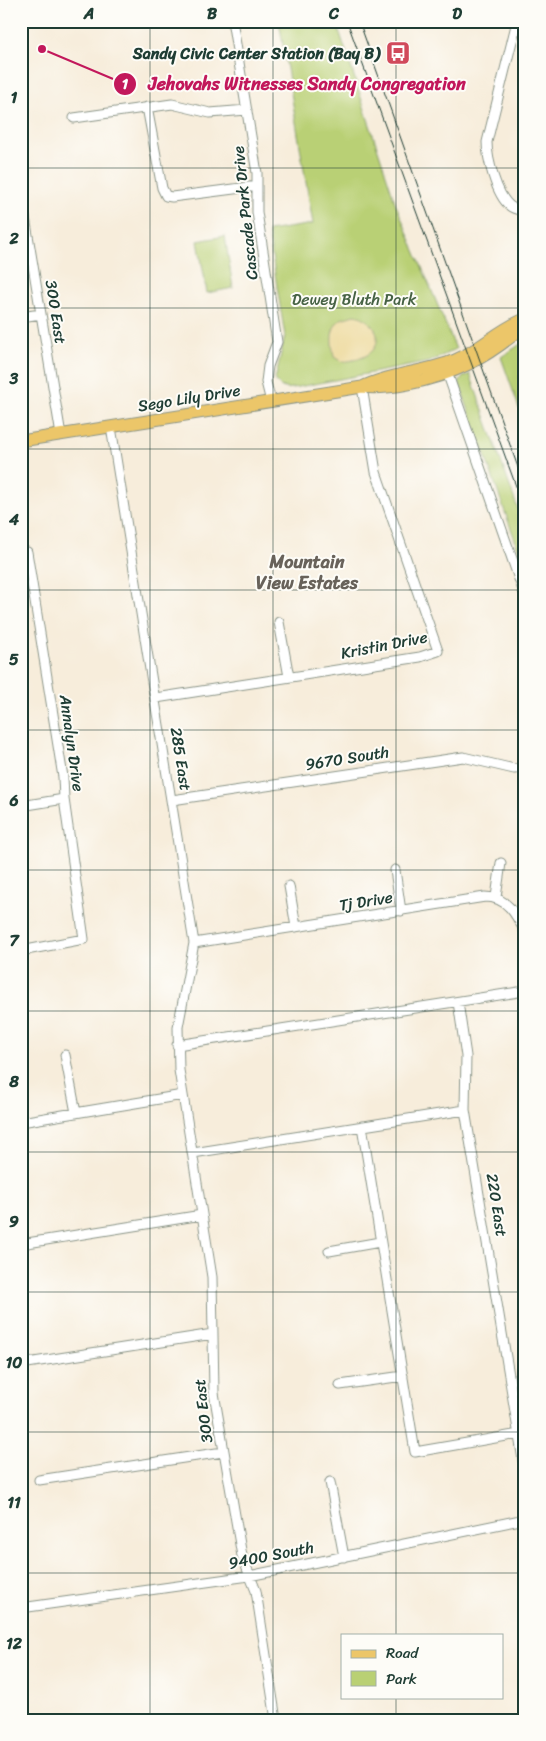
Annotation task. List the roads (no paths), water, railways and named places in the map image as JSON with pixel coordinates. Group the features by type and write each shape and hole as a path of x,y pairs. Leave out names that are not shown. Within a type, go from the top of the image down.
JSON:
{"main road":[{"name":"Sego Lily Drive","path":"362,387 377,379 425,370 456,360 484,345 515,322 525,319"},
{"name":"Sego Lily Drive","path":"21,441 362,387 379,389 448,374 488,354 521,329 525,323"}],"street":[{"name":"Cascade Park Drive","path":"230,21 234,26 247,110 257,186 257,212 277,342 268,366 266,382 271,402"},
{"path":"517,21 487,142 487,155 501,196 510,207 525,211"},
{"path":"74,118 172,104 217,113 247,110"},
{"path":"147,107 162,188 166,196 172,197 257,186"},
{"name":"300 East","path":"21,193 61,435"},
{"path":"21,317 41,314"},
{"path":"448,374 525,596"},
{"name":"Kristin Drive","path":"156,698 420,657 438,651 376,472 362,387"},
{"name":"285 East","path":"111,427 194,943 178,1027 177,1045 183,1095"},
{"name":"Annalyn Drive","path":"21,951 84,939 64,799 63,777 24,552"},
{"path":"279,622 288,677"},
{"name":"9670 South","path":"172,800 463,756 514,769 525,768"},
{"path":"21,806 64,799"},
{"path":"501,863 496,897 506,902 525,932"},
{"path":"395,870 401,911"},
{"path":"289,886 296,928"},
{"name":"Tj Drive","path":"194,943 496,897"},
{"path":"177,1045 525,991"},
{"name":"220 East","path":"458,1002 466,1056 464,1110 525,1472"},
{"path":"65,1054 76,1113"},
{"path":"21,1122 183,1095"},
{"name":"300 East","path":"183,1095 212,1277 214,1393 242,1556 256,1591 276,1720"},
{"path":"193,1153 464,1110"},
{"path":"362,1126 415,1452 519,1434"},
{"path":"21,1244 202,1215"},
{"path":"329,1251 380,1242"},
{"path":"21,1364 213,1334"},
{"path":"340,1385 403,1376"},
{"path":"39,1480 224,1452"},
{"path":"330,1482 344,1557"},
{"name":"9400 South","path":"21,1608 250,1576 525,1519"}],"tram line":[{"path":"347,21 525,511"},
{"path":"359,21 525,487"}],"place":[{"name":"Jehovahs Witnesses Sandy Congregation","path":"42,49"},
{"name":"Sandy Civic Center Station (Bay B)","path":"398,53"}],"district":[{"name":"Mountain View Estates","path":"307,572"}],"park label":[{"name":"Dewey Bluth Park","path":"354,299"}]}
